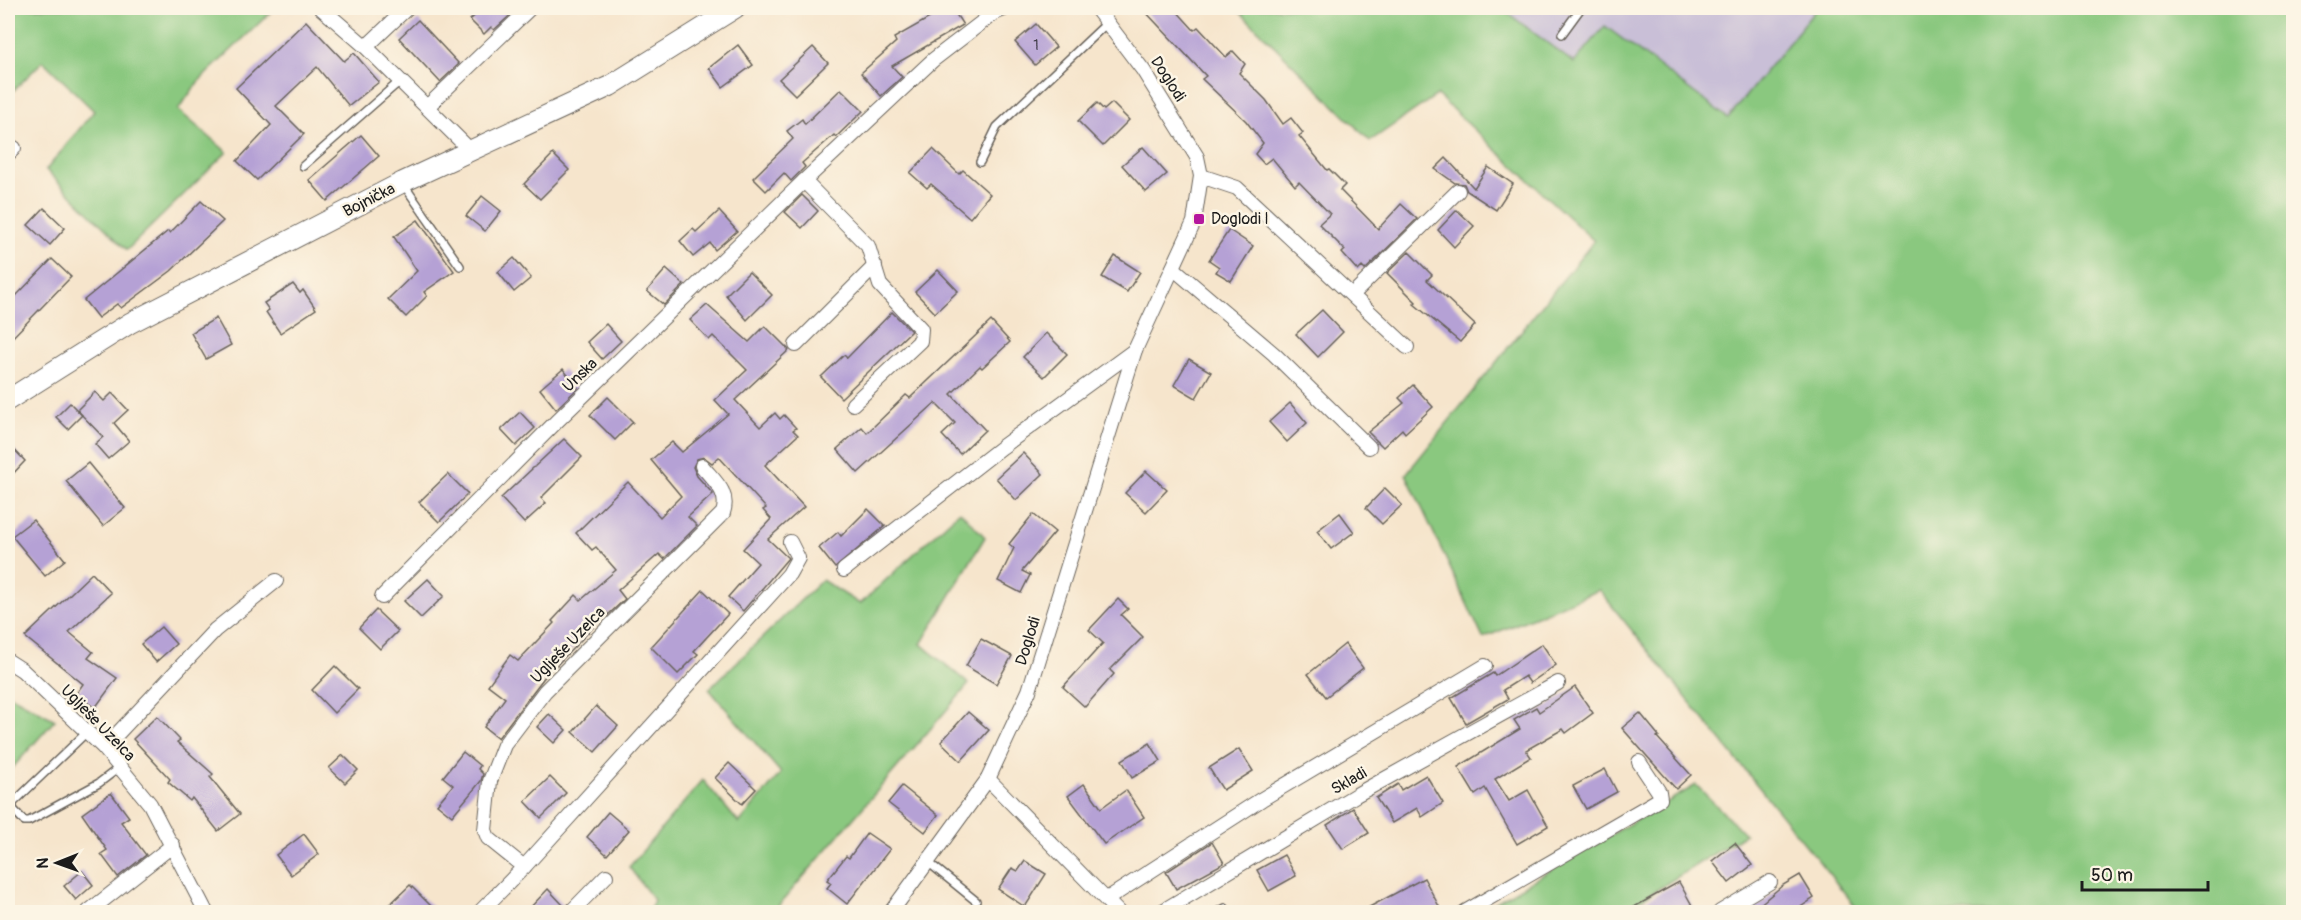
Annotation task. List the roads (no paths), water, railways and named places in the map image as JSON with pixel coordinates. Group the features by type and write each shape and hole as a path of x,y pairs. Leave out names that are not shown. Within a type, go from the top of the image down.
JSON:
{"main road":[{"name":"Bojnička","path":"8,400 130,323 403,183 610,86 735,8"}],"street":[{"path":"321,8 366,47 470,150"},
{"path":"366,47 407,8"},
{"path":"427,107 530,8"},
{"name":"Unska","path":"382,597 558,420 804,181 933,60 994,13 1006,8"},
{"name":"Doglodi","path":"891,912 988,780 1029,691 1135,351 1194,222 1201,176 1197,158 1143,70 1096,8"},
{"path":"1201,176 1237,188 1353,294 1407,347"},
{"path":"804,181 868,246 880,285 921,329 920,341 853,404"},
{"path":"1353,294 1458,191"},
{"path":"796,345 875,266"},
{"path":"1173,268 1274,354 1369,447"},
{"name":"Doglodi","path":"844,570 1002,447 1135,351"},
{"name":"Uglješe Uzelca","path":"524,867 488,838 485,830 490,781 504,746 553,684 723,513 726,503 725,494 702,466"},
{"path":"480,912 524,867 789,574 798,558 790,542"},
{"path":"104,748 216,630 276,581"},
{"name":"Uglješe Uzelca","path":"8,661 22,670 104,748 150,804 206,912"},
{"name":"Skladi","path":"1107,899 1262,799 1485,666"},
{"name":"Skladi","path":"1161,912 1356,795 1558,683"},
{"path":"1465,912 1660,799 1659,792 1639,762"},
{"path":"988,780 1118,912"},
{"path":"88,912 173,845"},
{"path":"571,912 606,876"},
{"path":"1720,912 1770,882"}],"lane":[{"path":"1562,34 1581,8"},
{"path":"980,162 997,127 1107,23"},
{"path":"303,166 400,81"},
{"path":"403,183 460,266"},
{"path":"87,732 13,803 13,808 24,821 29,821 99,783 120,767"},
{"path":"928,862 976,901"},
{"path":"1218,912 1225,908"}],"place":[{"name":"Doglodi I","path":"1199,219"}]}
